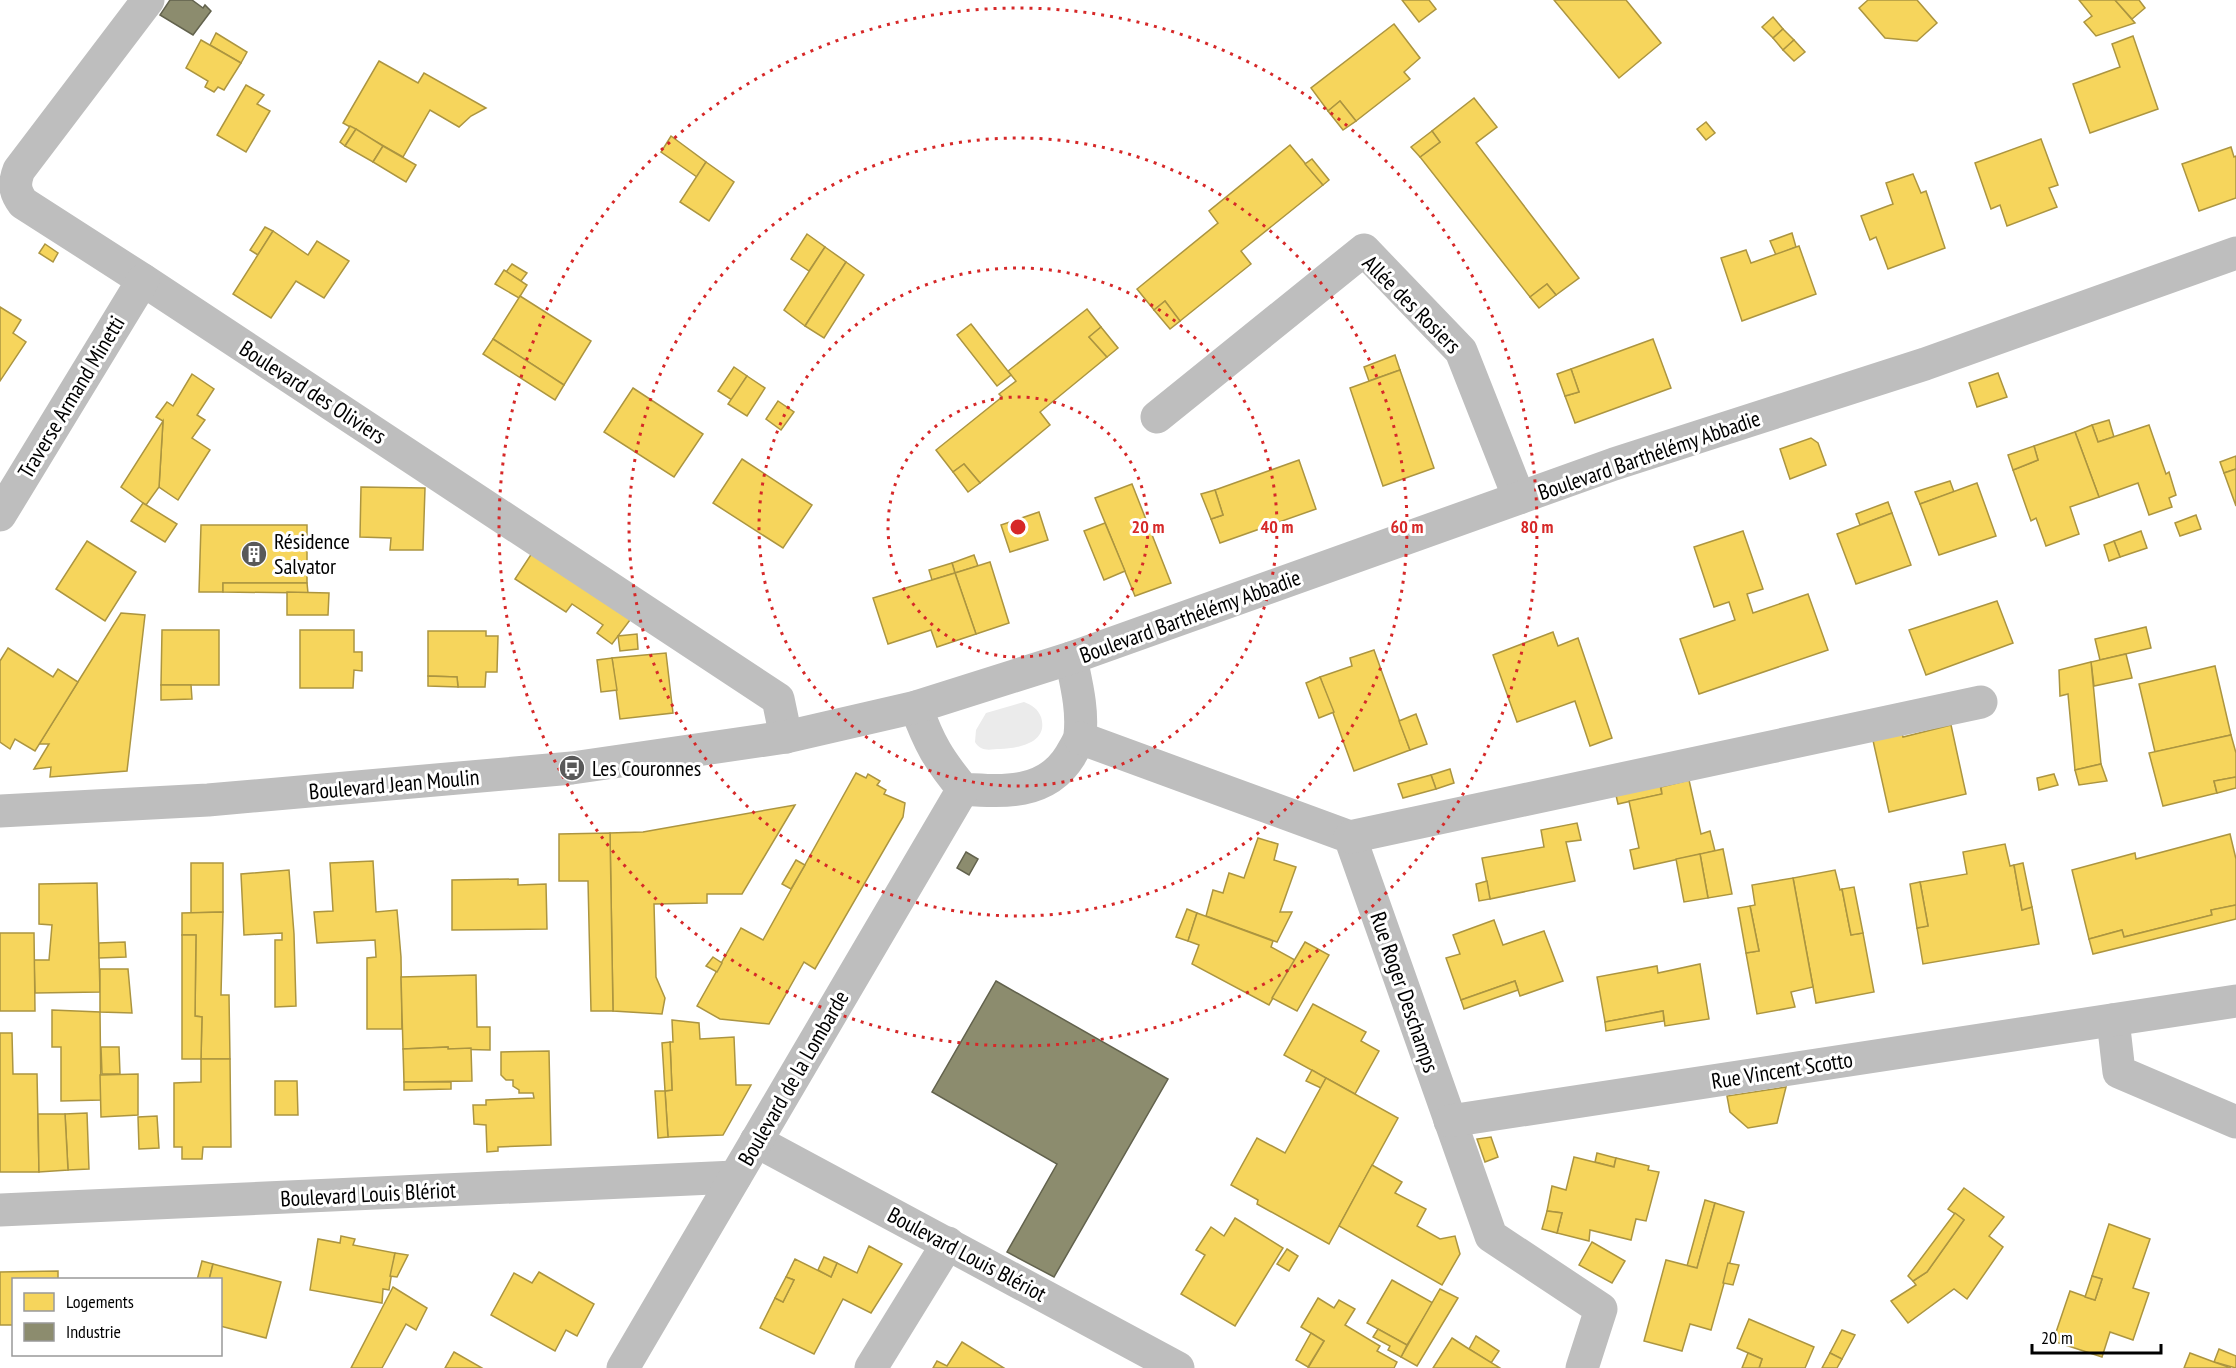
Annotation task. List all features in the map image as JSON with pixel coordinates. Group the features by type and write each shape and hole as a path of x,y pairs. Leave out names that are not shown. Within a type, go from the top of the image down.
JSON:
{"street":[{"name":"Boulevard des Oliviers","path":"148,0 19,170 15,182 16,194 23,203 778,699 786,737"},
{"name":"Allée des Rosiers","path":"1156,417 1364,250 1461,351 1519,498"},
{"name":"Boulevard Barthélémy Abbadie","path":"786,737 916,707 1071,658 1614,464 1925,364 2236,253"},
{"name":"Traverse Armand Minetti","path":"0,514 143,280"},
{"path":"916,707 928,740 944,767 963,789 993,791 1032,787 1062,768 1080,738 1081,706 1071,658"},
{"path":"1080,738 1350,837 1981,702"},
{"name":"Boulevard Jean Moulin","path":"0,811 208,800 572,768 786,737"},
{"name":"Boulevard de la Lombarde","path":"623,1368 963,789"},
{"name":"Rue Roger Deschamps","path":"1350,837 1491,1236 1601,1309 1582,1368"},
{"name":"Rue Vincent Scotto","path":"1450,1120 2236,1001"},
{"path":"2113,1020 2120,1072 2236,1122"},
{"name":"Boulevard Louis Blériot","path":"756,1141 1179,1368"},
{"name":"Boulevard Louis Blériot","path":"0,1210 735,1177"},
{"path":"871,1368 948,1244"}],"shaded area":[{"path":"1024,702 1030,704 1041,717 1042,726 1036,738 1023,745 1007,748 985,749 977,745 976,730 986,713"}],"building: Logements":[{"path":"1402,0 1429,0 1436,9 1419,22"},
{"path":"1554,0 1626,0 1661,43 1619,78"},
{"path":"1868,0 1917,0 1937,23 1917,41 1885,38 1859,8"},
{"path":"2079,0 2115,0 2135,23 2096,36 2084,22 2092,16"},
{"path":"2115,0 2139,0 2145,8 2132,19"},
{"path":"1773,17 1783,29 1773,38 1762,27"},
{"path":"1394,24 1420,58 1404,72 1410,79 1356,121 1340,101 1328,111 1311,88"},
{"path":"1783,29 1794,40 1783,50 1773,38"},
{"path":"216,33 247,52 241,63 210,45"},
{"path":"2133,36 2158,109 2090,133 2073,84 2120,67 2112,44"},
{"path":"201,40 241,63 224,90 218,87 214,92 205,87 208,81 186,68"},
{"path":"1794,40 1805,52 1794,61 1783,50"},
{"path":"379,61 418,83 424,73 486,108 471,116 459,127 430,110 403,157 343,123"},
{"path":"246,85 264,95 257,104 270,111 246,152 217,135"},
{"path":"1474,98 1497,127 1476,143 1579,278 1556,295 1547,284 1530,297 1420,157 1440,142 1432,131"},
{"path":"1340,101 1356,121 1343,130 1328,111"},
{"path":"1706,122 1715,133 1706,140 1697,129"},
{"path":"350,126 356,129 345,146 340,142"},
{"path":"356,129 383,146 373,162 345,146"},
{"path":"1432,131 1440,142 1420,157 1411,147"},
{"path":"671,136 706,162 697,177 661,152"},
{"path":"2041,139 2058,185 2049,188 2057,207 2007,226 2000,205 1991,209 1975,163"},
{"path":"1290,145 1323,185 1241,251 1251,264 1180,321 1165,301 1154,310 1137,289 1218,223 1209,211"},
{"path":"383,146 416,165 406,182 373,162"},
{"path":"2231,147 2234,157 2236,156 2236,198 2199,211 2182,164"},
{"path":"1312,159 1329,180 1323,185 1305,164"},
{"path":"706,162 734,182 709,221 680,202"},
{"path":"1913,174 1921,193 1926,191 1945,248 1888,269 1876,237 1870,240 1861,216 1893,204 1886,183"},
{"path":"265,227 273,231 258,255 250,250"},
{"path":"273,231 308,255 317,241 349,261 324,298 296,281 271,318 233,294"},
{"path":"1792,233 1796,247 1776,255 1770,241"},
{"path":"807,234 825,247 809,271 791,259"},
{"path":"45,244 58,253 53,262 39,253"},
{"path":"1799,246 1816,294 1742,321 1721,258 1746,250 1751,263"},
{"path":"825,247 846,262 805,326 784,310"},
{"path":"846,262 864,275 824,338 805,326"},
{"path":"512,264 527,273 521,281 506,272"},
{"path":"504,270 527,285 519,298 495,284"},
{"path":"1547,284 1556,295 1539,308 1530,297"},
{"path":"520,296 591,341 564,385 493,339"},
{"path":"1165,301 1180,321 1170,329 1154,310"},
{"path":"0,307 21,320 13,333 26,342 0,381"},
{"path":"1087,309 1101,327 1089,337 1107,357 1040,412 1050,425 980,483 964,464 953,472 936,450 1002,397 999,394 1016,381 1008,371"},
{"path":"971,324 1011,375 997,386 957,335"},
{"path":"1101,327 1118,348 1107,357 1089,337"},
{"path":"493,339 564,385 555,400 483,354"},
{"path":"1653,339 1671,388 1575,423 1565,396 1579,392 1571,369"},
{"path":"1395,355 1400,370 1369,381 1364,367"},
{"path":"734,367 747,376 732,400 718,391"},
{"path":"1571,369 1579,392 1565,396 1557,374"},
{"path":"1400,370 1434,468 1383,486 1350,388"},
{"path":"1998,373 2007,397 1977,407 1969,383"},
{"path":"192,374 214,389 197,415 205,420 192,438 210,450 178,500 159,487 163,421 156,417 167,402 173,406"},
{"path":"747,376 765,388 747,416 728,404"},
{"path":"633,388 703,434 674,477 604,432"},
{"path":"778,401 794,412 781,430 766,419"},
{"path":"2109,420 2114,437 2098,442 2092,425"},
{"path":"163,421 159,487 146,505 121,487"},
{"path":"2092,425 2098,442 2149,425 2176,495 2169,498 2172,507 2149,515 2138,483 2099,497 2075,432"},
{"path":"2075,432 2099,497 2070,507 2079,534 2046,546 2036,518 2031,521 2013,470 2038,460 2034,446"},
{"path":"1811,438 1818,443 1826,465 1790,479 1780,449"},
{"path":"2034,446 2038,460 2013,470 2008,455"},
{"path":"2236,456 2236,469 2224,473 2220,462"},
{"path":"742,459 812,505 783,548 713,503"},
{"path":"1299,460 1316,509 1220,543 1211,519 1223,515 1215,490"},
{"path":"964,464 980,483 968,492 953,472"},
{"path":"2236,469 2236,506 2224,473"},
{"path":"1950,481 1954,492 1920,504 1915,492"},
{"path":"1977,483 1996,536 1939,555 1920,504"},
{"path":"1132,484 1171,583 1135,596 1095,498"},
{"path":"361,487 425,488 423,550 390,550 391,538 360,537"},
{"path":"1215,490 1223,515 1211,519 1201,494"},
{"path":"1888,502 1892,513 1860,525 1856,514"},
{"path":"143,503 177,524 165,542 131,521"},
{"path":"1039,512 1048,540 1010,552 1001,525"},
{"path":"1892,513 1911,565 1856,584 1837,534"},
{"path":"2196,515 2201,529 2180,536 2175,523"},
{"path":"1105,523 1125,571 1104,580 1084,531"},
{"name":"Résidence Salvator","path":"201,525 307,525 307,583 223,583 223,592 199,592"},
{"path":"1743,531 1763,589 1747,594 1753,613 1808,594 1828,650 1699,694 1680,639 1735,620 1729,602 1714,607 1694,547"},
{"path":"2141,531 2147,548 2120,557 2114,541"},
{"path":"87,541 136,572 105,621 56,589"},
{"path":"2114,541 2120,557 2109,561 2104,545"},
{"path":"534,550 633,616 612,644 597,633 603,625 572,604 566,612 515,579"},
{"path":"974,555 978,566 955,573 952,563"},
{"path":"990,562 1009,623 976,634 955,573"},
{"path":"952,563 955,573 932,580 929,570"},
{"path":"955,573 976,634 937,647 931,630 888,644 873,598"},
{"path":"223,583 307,583 308,593 223,592"},
{"path":"287,592 329,593 328,615 287,615"},
{"path":"1997,601 2013,643 1926,675 1909,630"},
{"path":"121,613 145,615 127,771 50,777 51,767 34,769 49,744 39,744"},
{"path":"2146,627 2151,648 2100,660 2095,639"},
{"path":"162,630 219,630 219,685 161,685"},
{"path":"300,630 354,630 354,652 362,652 362,671 354,670 353,688 300,688"},
{"path":"428,631 486,631 486,636 498,636 497,672 486,672 485,687 458,687 457,677 428,676"},
{"path":"1553,632 1558,646 1578,638 1612,738 1590,746 1575,701 1517,722 1493,655"},
{"path":"637,634 638,649 620,651 618,636"},
{"path":"8,648 53,677 58,669 78,682 35,751 15,739 10,749 0,742 0,661"},
{"path":"1374,650 1410,750 1354,771 1320,677 1352,666 1350,658"},
{"path":"666,653 673,713 620,719 612,658"},
{"path":"2126,654 2132,678 2094,686 2091,662"},
{"path":"612,658 617,690 601,692 597,660"},
{"path":"2091,662 2101,764 2075,770 2068,694 2060,696 2059,670"},
{"path":"2215,666 2231,735 2155,752 2139,684"},
{"path":"428,676 457,677 458,687 428,686"},
{"path":"1320,677 1334,712 1319,718 1306,683"},
{"path":"161,685 191,685 192,699 161,700"},
{"path":"1416,714 1427,744 1410,750 1399,721"},
{"path":"1951,725 1966,794 1889,812 1872,736 1901,730 1903,737"},
{"path":"2231,735 2236,753 2236,777 2214,781 2217,793 2163,806 2149,753"},
{"path":"2101,764 2107,781 2079,785 2075,770"},
{"path":"1450,769 1454,783 1436,789 1431,775"},
{"path":"856,773 866,778 868,774 880,781 877,785 886,790 884,794 905,803 903,817 815,969 804,962 769,1024 720,1019 697,1006 741,928 763,940"},
{"path":"2054,774 2058,785 2039,790 2037,778"},
{"path":"1431,775 1436,789 1403,798 1398,784"},
{"path":"2236,777 2236,788 2217,793 2214,781"},
{"path":"1659,780 1662,794 1618,804 1615,791"},
{"path":"1689,780 1701,834 1710,831 1715,851 1634,869 1630,850 1639,848 1629,801 1662,794 1661,787"},
{"path":"795,805 742,894 707,894 707,903 654,904 656,977 665,998 662,1014 613,1011 610,833 643,832"},
{"path":"1577,823 1581,840 1566,842 1575,881 1490,899 1482,858 1544,847 1541,830"},
{"path":"610,833 613,1011 591,1011 588,881 559,881 559,834"},
{"path":"2230,834 2236,859 2236,905 2211,910 2212,915 2124,937 2122,930 2089,939 2072,870 2135,853 2136,859"},
{"path":"1258,838 1278,844 1274,860 1296,867 1280,912 1292,912 1277,942 1206,916 1213,890 1223,893 1229,873 1244,878"},
{"path":"2005,844 2010,866 2014,865 2022,910 2032,907 2039,944 1923,964 1917,928 1928,926 1920,882 1967,874 1963,852"},
{"path":"1723,849 1732,894 1708,898 1700,854"},
{"path":"1700,854 1708,898 1684,902 1676,859"},
{"path":"796,860 805,865 791,889 782,884"},
{"path":"373,861 376,912 397,910 401,957 402,1029 367,1029 367,958 376,957 375,940 317,943 314,912 333,911 330,863"},
{"path":"191,863 223,863 223,912 191,913"},
{"path":"2023,863 2032,907 2022,910 2014,865"},
{"path":"289,870 296,1006 275,1007 275,940 282,940 282,933 244,935 241,874"},
{"path":"1835,870 1840,890 1842,889 1851,935 1863,933 1874,992 1816,1003 1793,878"},
{"path":"1793,878 1813,987 1791,992 1795,1007 1757,1014 1746,953 1759,951 1750,906 1755,905 1752,885"},
{"path":"518,879 518,885 546,884 547,929 452,930 452,880"},
{"path":"1487,881 1490,899 1479,901 1476,884"},
{"path":"1920,882 1928,926 1917,928 1910,884"},
{"path":"97,883 100,992 35,993 34,960 49,960 52,925 39,924 39,884"},
{"path":"1854,887 1863,933 1851,935 1842,889"},
{"path":"2236,905 2236,919 2093,954 2089,939 2122,930 2124,937 2212,915 2211,910"},
{"path":"1750,906 1759,951 1746,953 1738,908"},
{"path":"1187,909 1197,913 1188,941 1176,937"},
{"path":"223,912 221,995 229,995 230,1059 201,1059 202,1017 195,1016 196,935 182,935 182,913"},
{"path":"1197,913 1273,941 1271,947 1295,960 1269,1005 1192,964 1199,945 1188,941"},
{"path":"1494,920 1503,945 1544,931 1563,981 1520,996 1515,981 1461,1000 1446,958 1460,954 1453,935"},
{"path":"0,933 34,933 35,1011 0,1011"},
{"path":"182,935 196,935 195,1016 202,1017 201,1059 182,1059"},
{"path":"125,942 126,957 99,958 99,943"},
{"path":"1305,942 1329,955 1297,1011 1272,998"},
{"path":"713,957 722,963 717,972 706,966"},
{"path":"1700,964 1709,1019 1665,1026 1663,1011 1605,1022 1597,977 1657,966 1658,973"},
{"path":"100,969 128,969 132,1013 100,1012"},
{"path":"476,975 477,1027 490,1027 490,1050 448,1049 448,1047 403,1049 401,977"},
{"path":"1515,981 1518,990 1464,1009 1461,1000"},
{"path":"1313,1004 1366,1032 1361,1041 1379,1051 1355,1094 1284,1055"},
{"path":"52,1010 100,1012 101,1100 61,1101 61,1047 52,1047"},
{"path":"1663,1011 1664,1021 1606,1031 1605,1022"},
{"path":"672,1020 699,1023 700,1039 734,1037 736,1085 751,1085 723,1135 668,1137 665,1091 672,1090 670,1042 673,1042"},
{"path":"0,1033 12,1033 13,1074 37,1074 39,1172 0,1172"},
{"path":"670,1042 672,1090 665,1091 662,1043"},
{"path":"101,1047 119,1047 120,1074 102,1074"},
{"path":"448,1047 448,1049 471,1048 472,1081 404,1082 403,1049"},
{"path":"549,1051 551,1145 498,1147 498,1151 487,1152 486,1125 474,1124 473,1105 486,1105 486,1100 534,1098 533,1093 519,1093 519,1090 513,1086 513,1080 506,1080 501,1075 501,1052"},
{"path":"201,1059 230,1059 231,1147 203,1147 202,1159 182,1159 182,1147 174,1147 174,1083 201,1082"},
{"path":"1312,1070 1326,1078 1321,1088 1306,1081"},
{"path":"138,1074 138,1115 101,1117 100,1075"},
{"path":"1326,1078 1398,1118 1329,1244 1257,1204 1258,1200 1231,1185 1257,1138 1285,1153"},
{"path":"275,1081 297,1081 298,1115 275,1115"},
{"path":"404,1082 451,1082 451,1089 404,1090"},
{"path":"1786,1087 1777,1123 1748,1128 1730,1112 1727,1096"},
{"path":"655,1091 665,1091 668,1137 658,1138"},
{"path":"87,1113 89,1169 68,1170 65,1114"},
{"path":"38,1114 65,1114 68,1170 39,1172"},
{"path":"157,1116 159,1148 139,1149 138,1117"},
{"path":"1491,1137 1498,1157 1485,1162 1477,1139"},
{"path":"1597,1153 1616,1158 1614,1167 1595,1162"},
{"path":"1574,1157 1614,1167 1616,1158 1649,1166 1648,1170 1659,1172 1646,1221 1636,1219 1631,1240 1590,1230 1589,1241 1557,1233 1562,1213 1547,1211 1552,1186 1566,1190"},
{"path":"1372,1165 1402,1182 1395,1193 1426,1209 1417,1226 1440,1239 1455,1236 1460,1254 1442,1285 1339,1226"},
{"path":"1964,1188 2004,1217 1989,1236 2003,1247 1967,1299 1954,1289 1908,1323 1891,1301 1916,1285 1913,1281 1927,1272 1964,1220 1948,1209"},
{"path":"1705,1200 1715,1203 1697,1268 1687,1266"},
{"path":"1715,1203 1744,1212 1711,1330 1690,1324 1682,1351 1644,1341 1666,1260 1697,1268"},
{"path":"1547,1211 1562,1213 1557,1233 1542,1229"},
{"path":"1955,1213 1964,1220 1927,1272 1913,1281 1908,1276"},
{"path":"1235,1218 1283,1248 1235,1326 1181,1294 1205,1255 1196,1250 1211,1227 1224,1236"},
{"path":"2109,1224 2150,1239 2133,1288 2149,1293 2133,1340 2110,1332 2102,1357 2053,1341 2070,1291 2095,1300 2102,1279 2092,1276"},
{"path":"341,1236 355,1239 353,1245 395,1253 389,1290 383,1289 382,1303 310,1290 318,1239 340,1243"},
{"path":"1592,1242 1625,1261 1612,1283 1579,1265"},
{"path":"869,1246 902,1264 871,1313 843,1299 814,1354 760,1328 775,1298 783,1302 794,1280 786,1277 795,1259 831,1277 837,1263 857,1273"},
{"path":"1287,1249 1298,1256 1289,1271 1277,1264"},
{"path":"395,1253 408,1255 397,1277 390,1276"},
{"path":"824,1257 837,1263 831,1277 818,1270"},
{"path":"202,1261 213,1264 210,1278 198,1278"},
{"path":"1728,1263 1739,1265 1733,1285 1723,1283"},
{"path":"213,1264 281,1282 266,1338 222,1327 222,1278 210,1278"},
{"path":"58,1271 58,1278 12,1278 12,1325 0,1325 0,1272"},
{"path":"539,1272 594,1304 577,1336 566,1330 555,1351 491,1315 514,1273 532,1283"},
{"path":"2092,1276 2102,1279 2095,1300 2085,1297"},
{"path":"786,1277 794,1280 783,1302 775,1298"},
{"path":"1392,1280 1433,1303 1407,1345 1367,1323"},
{"path":"393,1287 427,1308 416,1330 406,1324 382,1368 351,1368"},
{"path":"1440,1289 1458,1298 1417,1366 1401,1357"},
{"path":"1318,1298 1334,1308 1339,1300 1355,1309 1345,1325 1380,1346 1377,1351 1397,1362 1394,1368 1308,1368 1324,1341 1301,1327"},
{"path":"1749,1319 1814,1347 1805,1368 1759,1368 1762,1359 1737,1348"},
{"path":"1378,1329 1407,1345 1401,1357 1388,1350 1390,1346 1373,1337"},
{"path":"1842,1330 1855,1335 1842,1359 1830,1353"},
{"path":"1311,1333 1324,1341 1308,1367 1296,1360"},
{"path":"1476,1336 1499,1351 1491,1363 1469,1349"},
{"path":"1452,1338 1469,1349 1500,1368 1433,1368"},
{"path":"962,1342 1004,1368 933,1368 937,1361 947,1366"},
{"path":"2219,1349 2236,1356 2236,1368 2214,1362"},
{"path":"454,1352 482,1368 445,1368"},
{"path":"1748,1353 1762,1359 1759,1368 1742,1368"},
{"path":"1830,1353 1842,1359 1837,1368 1822,1368"},
{"path":"2190,1353 2214,1362 2231,1368 2184,1368"}],"building: Industrie":[{"path":"170,0 192,0 203,8 205,5 211,11 193,35 160,15"},
{"path":"966,852 978,859 969,875 957,868"},
{"path":"996,981 1168,1079 1054,1277 1007,1252 1057,1164 932,1092"}],"place":[{"name":"Résidence Salvator","path":"254,554"},
{"name":"Les Couronnes","path":"572,768"}]}
